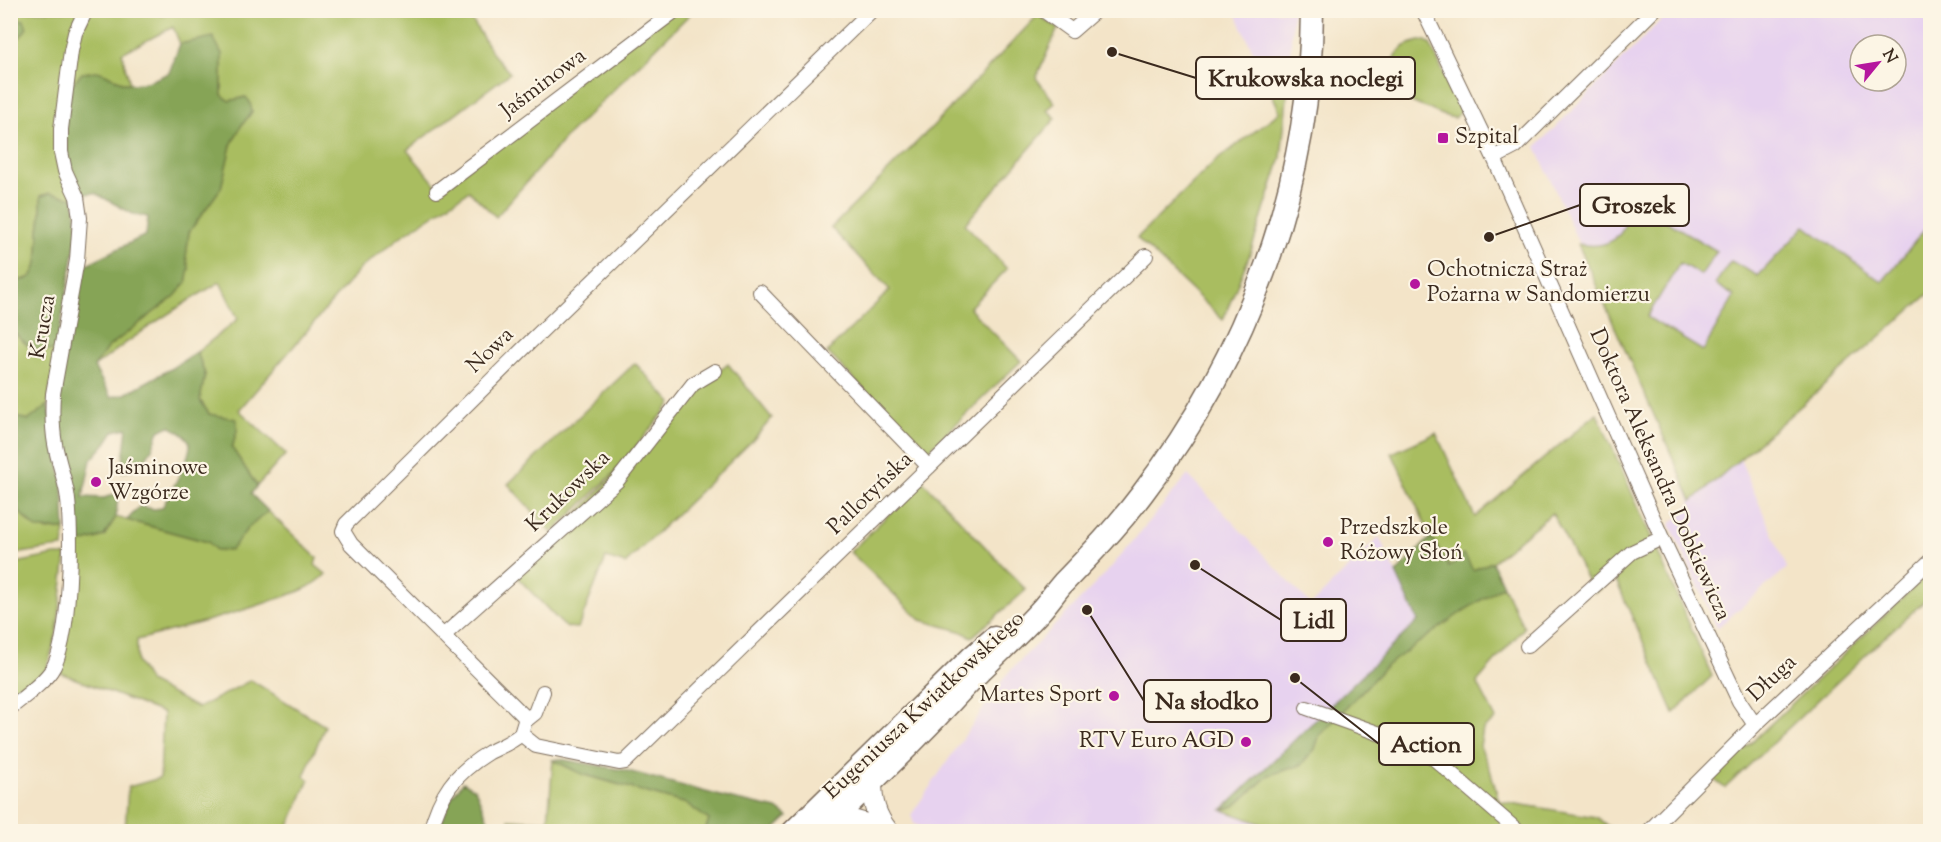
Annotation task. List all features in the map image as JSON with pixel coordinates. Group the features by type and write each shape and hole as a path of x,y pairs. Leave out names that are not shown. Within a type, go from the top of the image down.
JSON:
{"main road":[{"name":"Eugeniusza Kwiatkowskiego","path":"819,826 922,733 978,672 1041,610 1117,526 1166,462 1217,378 1242,327 1273,245 1294,169 1309,82 1312,10"},
{"name":"Eugeniusza Kwiatkowskiego","path":"819,826 839,786 971,657 1062,585"},
{"path":"872,780 873,807 880,822 888,831"},
{"path":"819,826 850,819 888,831"}],"street":[{"name":"Krucza","path":"10,708 52,670 60,649 67,615 69,512 55,444 52,412 53,393 77,260 80,219 77,197 65,171 61,152 62,129 71,51 75,33 86,10"},
{"name":"Jaśminowa","path":"437,191 676,10"},
{"name":"Nowa","path":"523,728 524,716 512,703 351,544 344,531 346,524 872,10"},
{"path":"1043,10 1072,31 1096,10"},
{"name":"Doktora Aleksandra Dobkiewicza","path":"1423,10 1494,158 1662,538 1739,701 1755,726"},
{"path":"1494,158 1515,147 1654,10"},
{"name":"Pallotyńska","path":"523,728 536,746 619,763 625,762 1146,256"},
{"path":"760,292 929,467"},
{"name":"Krukowska","path":"443,636 617,481 693,384 715,371"},
{"path":"1527,646 1632,552 1662,538"},
{"name":"Długa","path":"1648,831 1755,726 1930,561"},
{"path":"430,831 440,801 457,776 471,764 514,740 535,713 543,692"},
{"path":"1307,708 1423,749 1520,831"}],"shaded area":[{"path":"1235,11 1293,11 1288,88 1272,94"},
{"path":"1670,11 1930,11 1930,292 1740,459 1787,568 1717,628 1670,524 1691,503 1536,147"},
{"path":"1188,475 1311,605 1379,537 1418,621 1222,809 1282,831 934,832 914,824 911,815 1006,675 1108,571"}],"green space":[{"path":"175,10 477,11 470,17 493,54 510,73 407,150 437,186 668,11 693,11 567,136 496,217 469,191 400,237 361,268 239,410 286,454 257,486 232,448 237,431 219,417 209,414 200,400 205,374 197,352 238,319 220,282 156,322 94,367 107,348 175,296 186,283 189,268 186,257 189,232 221,188 231,145 252,112 245,97 229,101 222,95 222,54 213,38 180,44 173,27 122,53 130,84 112,79 106,74 72,84 78,36 91,11 157,11 163,16"},
{"path":"10,11 79,11 70,36 74,198 50,193 41,196 36,268 31,277 23,280 10,280 11,43 21,36 18,19 11,23"},
{"path":"1038,15 1058,28 1036,78 1055,103 1047,110 1056,118 965,224 1007,269 969,308 1021,361 926,453 827,352 890,290 831,228 933,126"},
{"path":"18,19 24,20 27,28 11,43 11,23"},
{"path":"213,37 222,54 222,95 229,101 246,97 250,102 252,112 231,145 221,188 189,232 186,257 189,268 186,283 175,296 107,348 94,367 111,397 125,394 197,352 205,374 200,400 209,414 236,419 237,431 232,448 257,486 251,494 268,511 247,529 231,550 217,551 208,542 127,520 140,506 153,509 162,508 183,468 190,445 185,436 169,426 159,431 152,449 141,466 123,472 127,428 114,431 91,460 83,497 104,498 118,493 116,517 104,536 74,545 60,447 57,398 81,267 146,235 148,217 133,214 95,193 80,194 69,168 65,127 72,84 82,73 96,71 127,83 137,84 151,80 169,73 180,44"},
{"path":"1420,41 1430,44 1460,108 1460,113 1455,118 1411,102 1396,92 1391,85 1388,78 1389,68 1394,58 1405,46"},
{"path":"1288,88 1281,158 1250,254 1223,320 1137,238 1213,163 1280,112 1272,94"},
{"path":"1617,192 1717,251 1701,275 1680,263 1647,317 1703,351 1734,296 1715,284 1731,261 1758,276 1805,226 1882,282 1930,223 1930,293 1692,501 1578,244 1605,244 1623,229 1625,209"},
{"path":"50,193 74,198 78,230 56,351 32,349 11,330 11,280 24,280 31,277 36,268 41,196"},
{"path":"10,330 32,349 56,351 48,405 29,420 15,417 11,412"},
{"path":"635,363 672,403 615,472 552,533 508,484"},
{"path":"728,364 772,418 754,439 625,564 606,558 578,628 565,627 517,577 695,390"},
{"path":"48,405 63,485 65,529 37,529 21,514 11,499 10,412 15,417 29,420"},
{"path":"1597,413 1712,676 1674,713 1615,578 1594,593 1552,513 1492,562 1473,570 1449,567 1431,537 1392,453 1436,433 1475,517"},
{"path":"923,481 1026,590 972,637 960,631 921,620 850,552"},
{"path":"10,499 29,523 46,530 65,529 63,547 11,554"},
{"path":"268,511 317,558 315,565 326,574 306,588 291,594 137,640 137,662 149,682 198,708 251,680 325,726 304,776 309,779 287,831 125,831 128,787 160,778 163,713 58,672 68,622 74,545 104,536 116,517 208,542 217,551 231,549 247,529"},
{"path":"1431,537 1449,567 1464,554 1473,570 1492,562 1503,586 1463,611 1386,666 1319,736 1315,749 1301,765 1269,775 1235,806 1222,810 1418,621 1396,573"},
{"path":"66,555 57,632 46,672 11,701 11,564"},
{"path":"1930,572 1930,596 1725,788 1713,779"},
{"path":"1503,586 1524,628 1477,682 1496,719 1483,729 1480,746 1490,769 1499,801 1596,817 1614,831 1282,831 1222,810 1235,805 1269,775 1301,765 1315,749 1319,736 1386,666 1463,611"},
{"path":"559,759 624,770 777,809 788,817 773,831 705,831 709,820 687,804 582,774 553,760"},
{"path":"553,760 582,774 687,804 709,820 705,831 508,832 509,819 548,821"},
{"path":"463,782 475,789 493,831 438,831 451,798"}],"place":[{"name":"Krukowska noclegi","path":"1112,52"},
{"name":"Szpital","path":"1443,138"},
{"name":"Groszek","path":"1489,237"},
{"name":"Ochotnicza Straż Pożarna w Sandomierzu","path":"1415,284"},
{"name":"Jaśminowe Wzgórze","path":"96,482"},
{"name":"Przedszkole Różowy Słoń","path":"1328,542"},
{"name":"Lidl","path":"1195,565"},
{"name":"Na słodko","path":"1087,610"},
{"name":"Action","path":"1295,678"},
{"name":"Martes Sport","path":"1114,696"},
{"name":"RTV Euro AGD","path":"1246,742"}]}
